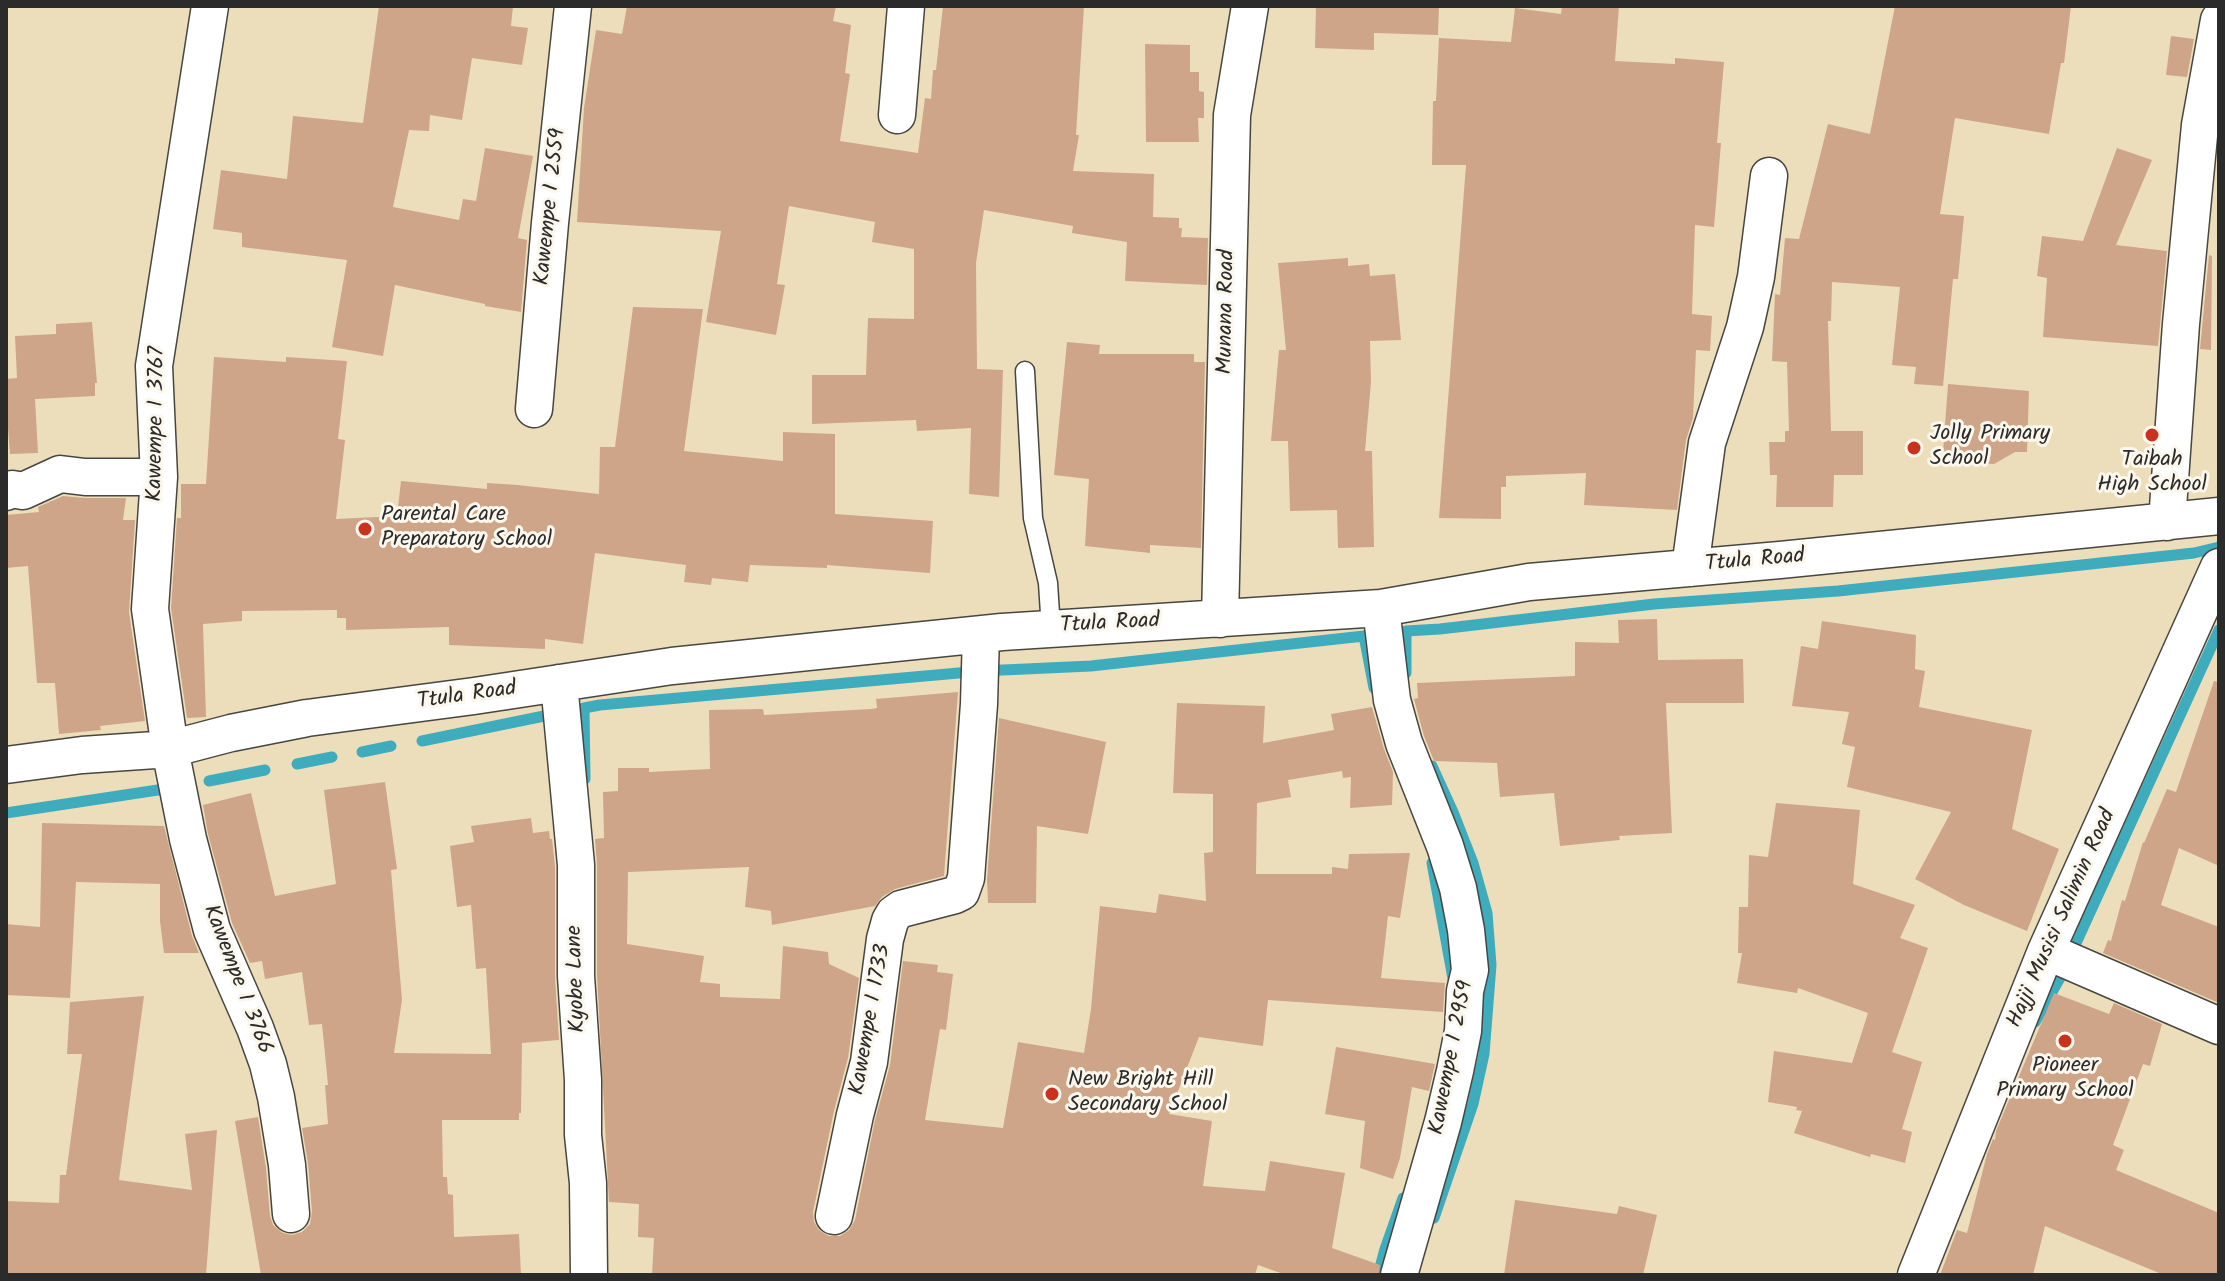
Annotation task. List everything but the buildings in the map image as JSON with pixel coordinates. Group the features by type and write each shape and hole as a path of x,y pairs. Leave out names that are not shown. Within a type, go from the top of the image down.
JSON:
{"street":[{"name":"Kawempe I 3767","path":"170,749 150,609 159,477 154,366 210,6"},
{"name":"Kawempe I 2559","path":"534,409 573,6"},
{"path":"897,115 906,6"},
{"name":"Munana Road","path":"1220,619 1232,115 1250,6"},
{"path":"2167,522 2181,324 2200,125 2219,20"},
{"path":"1690,568 1707,443 1745,327 1756,277 1769,176"},
{"path":"6,492 12,489 23,491 60,474 159,477"},
{"name":"Ttula Road","path":"6,765 82,755 170,749 307,718 672,666 981,634 1381,608 1529,582 2219,516"},
{"name":"Hajji Musisi Salimin Road","path":"1916,1275 2046,951 2219,567"},
{"name":"Kawempe I 2959","path":"1381,608 1392,700 1404,743 1458,888 1470,970 1455,1071 1399,1275"},
{"name":"Kawempe I 1733","path":"834,1216 869,1062 890,921 901,909 961,892 966,878 981,634"},
{"name":"Kyobe Lane","path":"559,683 576,865 576,976 588,1183 589,1275"},
{"name":"Kawempe I 3766","path":"170,749 188,839 212,930 268,1064 285,1151 291,1214"},
{"path":"2046,951 2219,1026"}],"lane":[{"path":"1025,371 1033,518 1048,583 1051,629"}],"waterway":[{"path":"1406,673 1406,631 1654,604 1838,591 2194,553 2219,547"},
{"path":"2035,1022 2061,976 2219,630"},
{"path":"585,779 584,708 600,705 981,671 1091,666 1364,636 1374,688"},
{"path":"422,741 549,715"},
{"path":"362,752 391,746"},
{"path":"297,764 332,757"},
{"path":"1432,766 1473,863 1487,913 1491,965 1484,1054 1473,1104 1434,1218"},
{"path":"209,781 265,770"},
{"path":"6,813 171,788"},
{"path":"1432,863 1454,984"},
{"path":"1378,1275 1403,1198"}],"place":[{"name":"Taibah High School","path":"2152,435"},
{"name":"Jolly Primary School","path":"1914,448"},
{"name":"Parental Care Preparatory School","path":"365,529"},
{"name":"Pioneer Primary School","path":"2065,1041"},
{"name":"New Bright Hill Secondary School","path":"1052,1094"}]}
